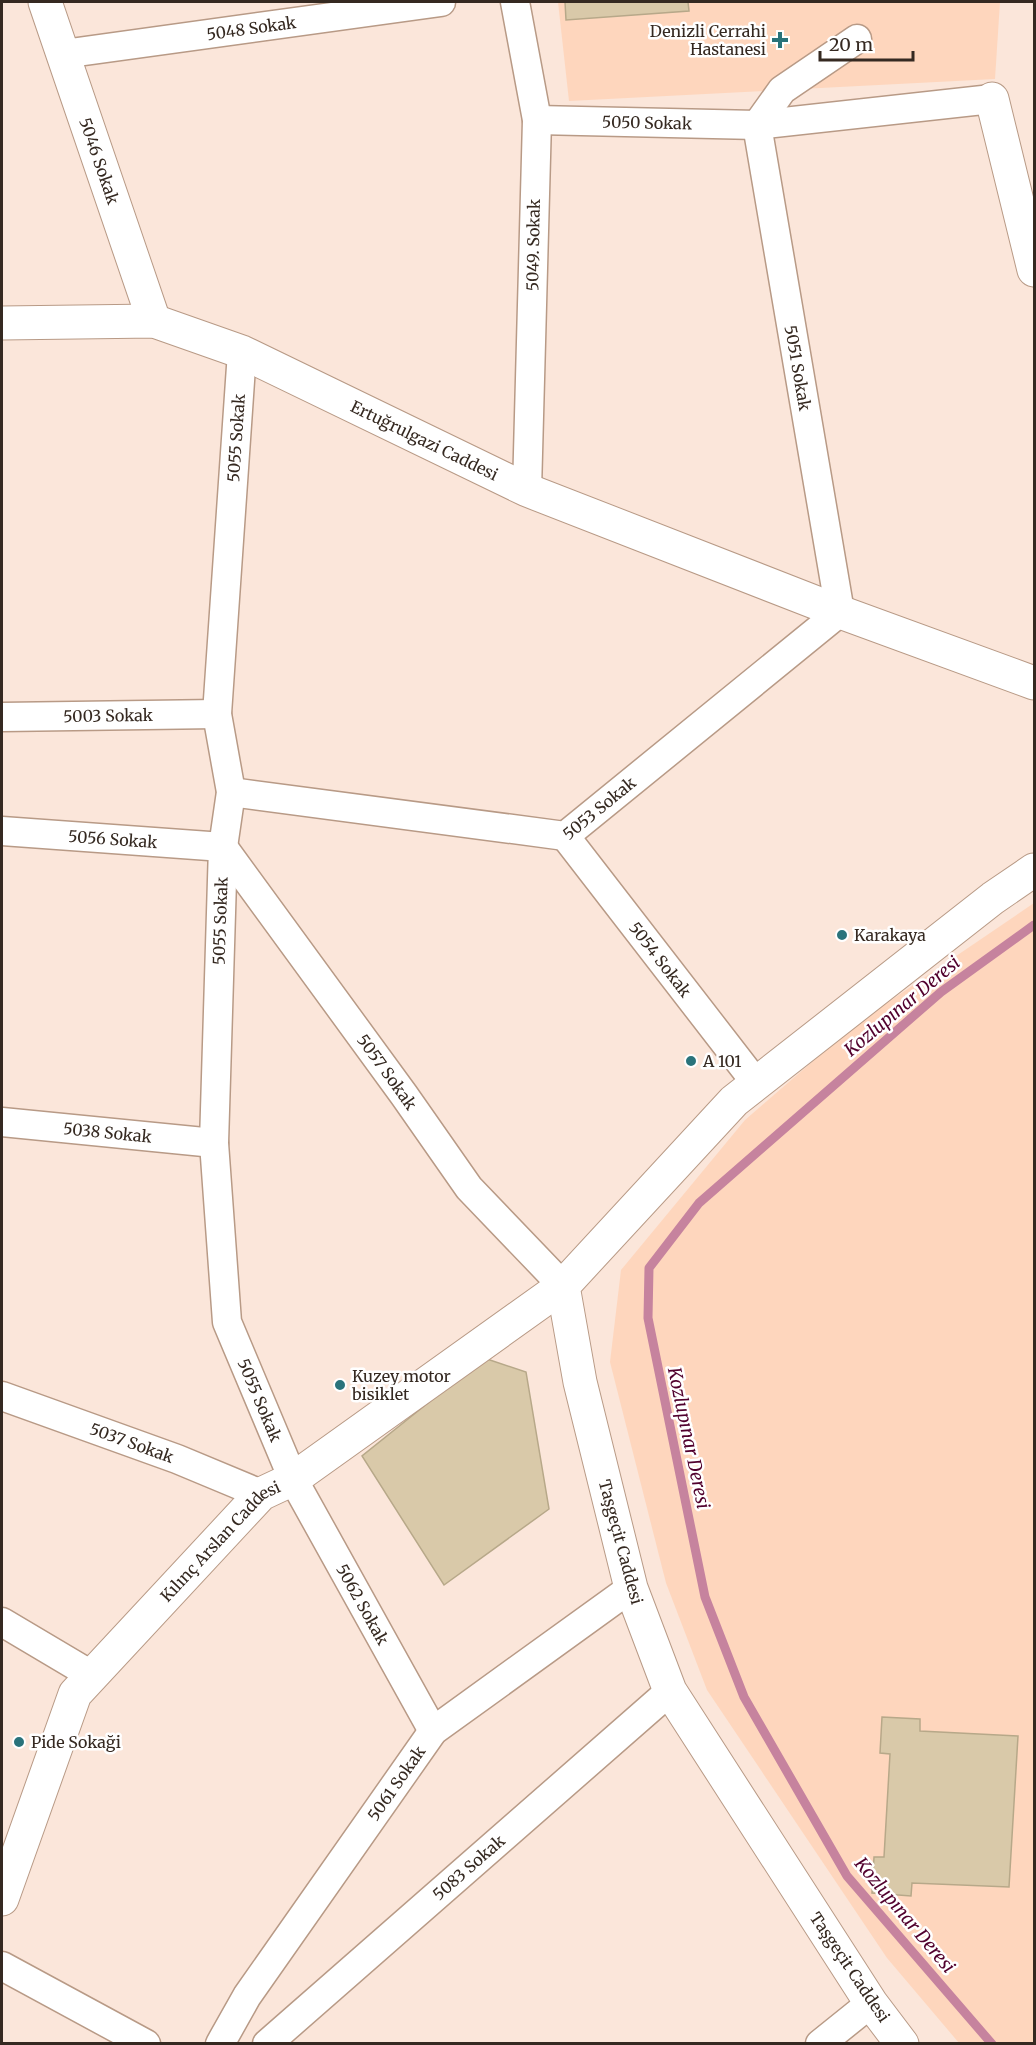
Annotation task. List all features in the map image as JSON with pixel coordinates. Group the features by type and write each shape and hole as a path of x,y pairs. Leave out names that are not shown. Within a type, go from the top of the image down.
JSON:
{"street":[{"name":"5046 Sokak","path":"45,2 154,321"},
{"name":"5048 Sokak","path":"63,54 441,2"},
{"name":"5049. Sokak","path":"515,2 537,120 527,490"},
{"path":"757,125 782,90 857,39"},
{"name":"5050 Sokak","path":"537,120 757,125 992,99"},
{"path":"992,99 1035,270"},
{"name":"5051 Sokak","path":"757,125 840,612"},
{"name":"Ertuğrulgazi Caddesi","path":"2,323 154,321 242,352 527,490 840,612 1035,683"},
{"name":"5055 Sokak","path":"242,352 217,714 231,792 222,847 214,1143 227,1322 293,1479"},
{"name":"5053 Sokak","path":"231,792 565,836 840,612"},
{"name":"5003 Sokak","path":"2,717 217,714"},
{"name":"5056 Sokak","path":"2,831 222,847"},
{"name":"5054 Sokak","path":"565,836 756,1083"},
{"name":"5057 Sokak","path":"222,847 404,1095 469,1188 563,1286"},
{"path":"563,1286 734,1101 993,898 1035,870"},
{"name":"5038 Sokak","path":"2,1122 214,1143"},
{"name":"Kılınç Arslan Caddesi","path":"2,1899 75,1694 261,1494 293,1479 563,1286"},
{"name":"Taşgeçit Caddesi","path":"563,1286 580,1382 631,1588 670,1691 871,2003 902,2043"},
{"name":"5037 Sokak","path":"2,1396 177,1459 261,1494"},
{"name":"5062 Sokak","path":"293,1479 433,1731"},
{"name":"5061 Sokak","path":"222,2042 247,1996 433,1731 631,1588"},
{"path":"2,1622 93,1676"},
{"name":"5083 Sokak","path":"267,2043 670,1691"},
{"path":"2,1966 146,2043"},
{"path":"820,2043 871,2003"}],"shaded area":[{"name":"Denizli Cerrahi Hastanesi","path":"558,2 1000,2 995,79 569,101"},
{"path":"1034,903 1034,2043 959,2043 887,1958 707,1690 666,1583 610,1362 621,1270 745,1120 856,1024"}],"building":[{"path":"565,2 688,2 689,11 566,20"},
{"path":"484,1358 526,1372 549,1509 444,1585 362,1456"},
{"path":"882,1717 920,1719 920,1731 1018,1736 1009,1887 912,1883 911,1896 872,1893 874,1857 884,1857 890,1754 880,1753"}],"waterway":[{"name":"Kozlupınar Deresi","path":"992,2044 847,1876 744,1697 705,1597 648,1318 649,1268 699,1203 941,992 1034,925"}],"place":[{"name":"Denizli Cerrahi Hastanesi","path":"780,40"},
{"name":"Karakaya","path":"842,935"},
{"name":"A 101","path":"691,1061"},
{"name":"Kuzey motor bisiklet","path":"340,1385"},
{"name":"Pide Sokaği","path":"19,1742"}]}
